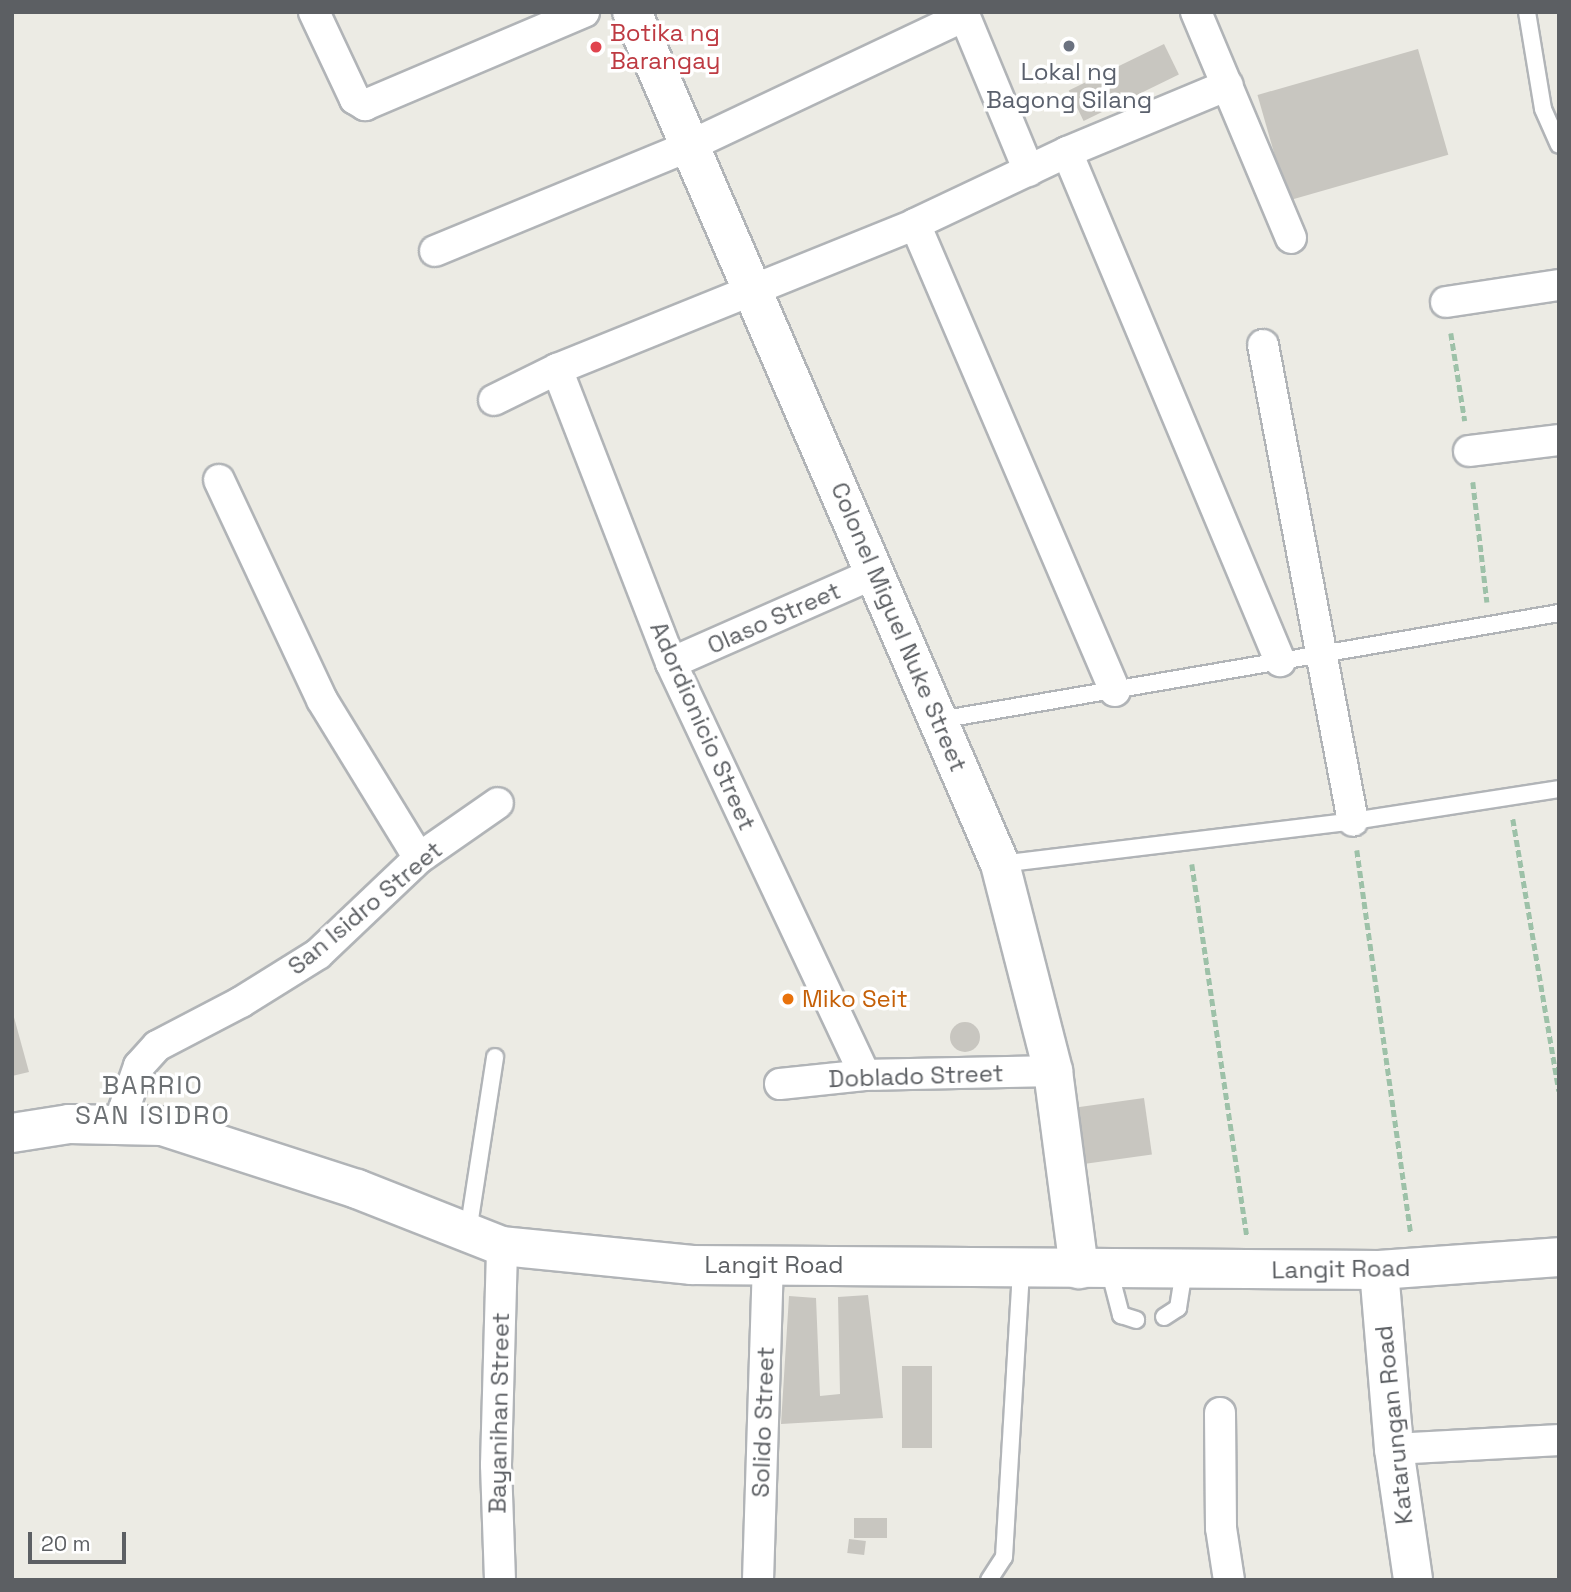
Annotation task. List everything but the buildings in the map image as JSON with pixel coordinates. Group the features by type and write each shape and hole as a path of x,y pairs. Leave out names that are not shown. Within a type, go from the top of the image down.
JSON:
{"street":[{"path":"314,12 355,99 365,105 584,12"},
{"name":"Colonel Miguel Nuke Street","path":"632,12 687,147 877,572 1000,864 1053,1071 1094,1269"},
{"path":"1196,12 1291,238"},
{"path":"435,251 687,147 964,14 1029,171"},
{"path":"494,400 558,369 915,224 1067,152 1228,85"},
{"path":"1067,152 1280,661"},
{"path":"915,224 1115,691"},
{"path":"1446,302 1559,285"},
{"path":"1263,345 1353,821"},
{"name":"Adordionicio Street","path":"558,369 671,663 865,1075"},
{"path":"1469,451 1559,440"},
{"path":"219,480 322,700 419,858"},
{"name":"Olaso Street","path":"671,663 877,572"},
{"name":"San Isidro Street","path":"119,1123 139,1066 157,1046 241,1003 318,954 419,858 498,803"},
{"name":"Doblado Street","path":"780,1084 865,1075 1053,1071"},
{"name":"Langit Road","path":"12,1133 119,1123 162,1126 205,1137 357,1189 485,1240 691,1265 1021,1269 1397,1269 1559,1257"},
{"name":"Bayanihan Street","path":"485,1240 500,1580"},
{"name":"Solido Street","path":"758,1580 768,1264"},
{"name":"Katarungan Road","path":"1397,1269 1394,1449 1413,1580"},
{"path":"1220,1413 1221,1528 1229,1580"},
{"path":"1394,1449 1559,1440"}],"lane":[{"path":"1527,12 1543,108 1559,145"},
{"path":"939,720 1115,691 1322,651 1559,613"},
{"path":"1000,864 1353,821 1559,789"},
{"path":"485,1240 495,1057"},
{"path":"989,1580 1004,1557 1021,1269"},
{"path":"1094,1269 1121,1315 1136,1320"},
{"path":"1164,1317 1178,1308 1184,1269"}],"path":[{"path":"1510,797 1559,1090"},
{"path":"1353,821 1397,1269"},
{"path":"1189,842 1252,1270"}],"place":[{"name":"Lokal ng Bagong Silang","path":"1069,46"},
{"name":"Botika ng Barangay","path":"596,47"},
{"name":"Miko Seit","path":"788,999"}],"district":[{"name":"BARRIO SAN ISIDRO","path":"153,1101"}]}
